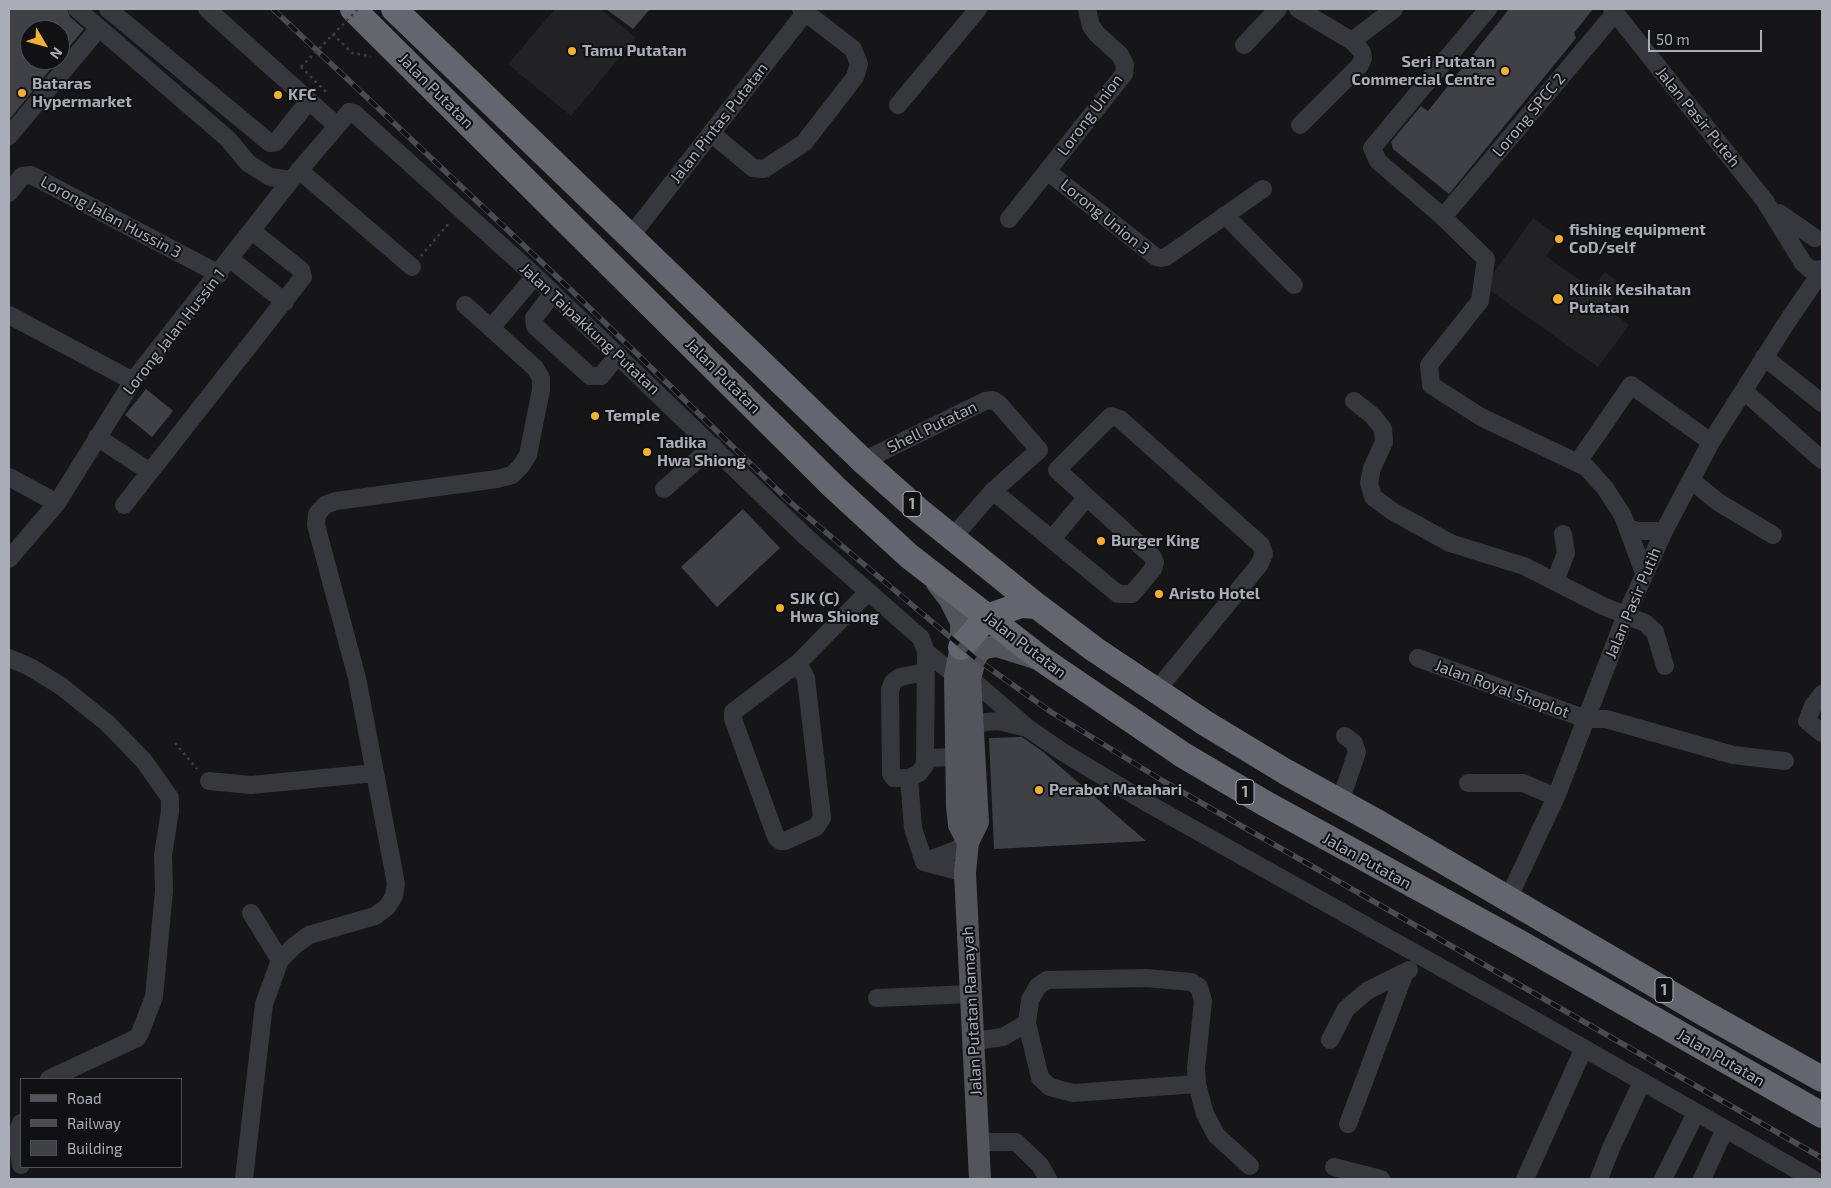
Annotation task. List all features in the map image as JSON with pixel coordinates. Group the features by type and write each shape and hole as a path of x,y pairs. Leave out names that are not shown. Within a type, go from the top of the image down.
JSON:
{"highway":[{"name":"Jalan Putatan","path":"353,9 835,488 892,541 928,571 1043,660 1183,755 1360,857 1518,942 1822,1115"},
{"name":"Jalan Putatan","path":"394,9 863,461 917,509 1038,606 1094,648 1205,723 1508,900 1822,1079"},
{"path":"892,541 902,538 912,531 917,522 917,509"},
{"path":"961,646 987,617 1021,605 1038,606"},
{"path":"1360,857 1380,824"},
{"path":"1508,900 1518,942"}],"main road":[{"name":"Jalan Putatan Ramayah","path":"928,571 950,600 961,622 963,677 973,726 978,822 968,842 966,873 980,1179"},
{"name":"Jalan Putatan Ramayah","path":"968,842 959,825 957,757 963,677 977,654 986,648 997,646 1009,648 1043,660"}],"street":[{"path":"77,9 228,139 248,163 270,177 295,175 412,267"},
{"path":"108,9 270,143 276,142 309,101"},
{"path":"207,9 336,125"},
{"path":"898,105 978,9"},
{"name":"Lorong Union","path":"1010,219 1124,74 1125,65 1120,55 1091,26 1087,9"},
{"path":"1244,45 1278,9"},
{"path":"1298,9 1352,41 1362,52 1363,58 1360,65 1300,125"},
{"path":"1352,41 1394,9"},
{"path":"1488,9 1372,148 1378,161 1442,217 1486,259 1480,301 1429,365 1431,384 1481,417 1586,467 1605,488 1628,528 1644,573"},
{"path":"711,133 753,168 764,169 804,143 855,77 859,64 853,49 805,10"},
{"name":"Jalan Pintas Putatan","path":"630,237 805,10"},
{"name":"Lorong SPCC 2","path":"1442,217 1614,11"},
{"name":"Jalan Pasir Puteh","path":"1614,11 1765,201 1802,260"},
{"path":"9,136 99,28"},
{"name":"Lorong Jalan Hussin 1","path":"9,559 57,503 133,381 295,175 349,112"},
{"name":"Jalan Taipakkung Putatan","path":"349,112 354,113 535,276 806,537 921,638 926,652 963,677 1029,729"},
{"name":"Lorong Union 3","path":"1048,171 1160,258 1166,257 1263,188"},
{"name":"Lorong Jalan Hussin 3","path":"10,187 22,176 31,175 219,274"},
{"name":"Jalan Pasir Puteh","path":"1765,201 1819,239"},
{"path":"1225,215 1294,285"},
{"path":"124,505 303,277 301,270 252,231"},
{"path":"1819,239 1804,244 1802,260 1812,270 1822,270"},
{"path":"230,259 285,302"},
{"name":"Jalan Pasir Putih","path":"1787,322 1797,296 1802,260"},
{"name":"Jalan Pasir Putih","path":"1508,900 1556,797 1626,615 1664,531 1712,442 1764,357 1822,270"},
{"path":"491,328 535,276"},
{"path":"553,293 534,318 535,326 590,376 600,376 618,355"},
{"path":"244,1179 264,1004 280,960 309,935 375,916 387,906 394,896 396,884 357,678 316,525 317,514 325,505 336,501 497,479 512,475 528,455 541,390 540,378 535,368 465,305"},
{"path":"9,315 133,381"},
{"path":"1764,357 1822,403"},
{"path":"1578,462 1631,385 1712,442"},
{"path":"1744,391 1822,460"},
{"name":"Shell Putatan","path":"863,461 985,401 993,400 999,404 1038,450"},
{"path":"1354,401 1373,416 1383,429 1384,442 1372,468 1369,483 1373,497 1392,511 1450,543 1524,566 1603,606 1645,623 1655,632 1665,666"},
{"path":"1057,470 1102,423 1111,416 1120,419 1261,546 1264,554 1259,565 1157,690"},
{"path":"97,437 150,472"},
{"path":"664,490 713,446"},
{"path":"953,537 993,491 1038,450 1086,498 1152,556 1154,562 1153,569 1132,594 1118,594 993,491"},
{"path":"9,477 57,503"},
{"path":"1691,480 1718,502 1773,535"},
{"path":"1052,539 1086,498"},
{"path":"1628,528 1638,531 1664,531"},
{"path":"1555,581 1566,553 1563,534"},
{"path":"798,663 806,678 822,818 816,828 785,842 780,841 776,837 736,728 733,712 798,663 868,592"},
{"path":"925,672 900,677 893,682 890,690 891,774 894,778 909,778 924,768 926,652"},
{"path":"9,658 30,667 61,686 107,723 144,761 170,798 170,811 163,849 164,891 154,996 140,1034 137,1038 51,1078"},
{"name":"Jalan Royal Shoplot","path":"1418,658 1586,719 1606,719 1733,755 1784,761"},
{"path":"1822,694 1812,706 1807,721 1822,733"},
{"path":"973,726 998,721 1009,722 1029,729 1061,751 1149,804 1813,1179"},
{"path":"1340,802 1357,752 1354,743 1345,736"},
{"path":"925,758 957,757"},
{"path":"209,781 251,786 375,774"},
{"path":"909,778 913,828 924,862"},
{"path":"1468,782 1523,783 1556,797"},
{"path":"924,862 956,850 968,842"},
{"path":"924,862 966,873"},
{"path":"251,913 280,960"},
{"path":"1330,1040 1346,1009 1367,991 1428,962"},
{"path":"1348,1124 1405,972"},
{"path":"1197,1084 1073,1093 1050,1087 1040,1078 1027,1023 1030,1000 1038,986 1047,980 1146,978 1191,982 1198,987 1203,1001 1196,1068 1197,1084 1205,1114 1216,1135 1250,1166"},
{"path":"877,998 971,994"},
{"path":"974,1041 1004,1036 1027,1023"},
{"path":"1525,1179 1584,1048"},
{"path":"1599,1179 1611,1148 1642,1082"},
{"path":"1663,1179 1696,1113"},
{"path":"20,1126 16,1136 20,1160"},
{"path":"1702,1179 1725,1129"},
{"path":"978,1142 1016,1142 1040,1165 1048,1179"},
{"path":"1334,1167 1381,1179"}],"path":[{"path":"320,85 300,67 358,9"},
{"path":"333,34 352,53"},
{"path":"412,267 461,208"},
{"path":"175,743 209,781"}],"shaded area":[{"name":"Tamu Putatan","path":"555,9 601,9 636,38 571,116 508,64"},
{"name":"Klinik Kesihatan Putatan","path":"1533,218 1560,237 1546,256 1592,289 1605,272 1622,285 1606,308 1629,325 1598,367 1484,286"}],"building":[{"path":"9,9 67,9 70,17 84,29 70,46 70,20 20,20 20,70 50,70 9,120"},
{"path":"606,9 650,9 633,29"},
{"name":"Seri Putatan Commercial Centre","path":"1509,9 1593,9 1574,33 1576,38 1449,194 1393,149 1391,142 1421,106 1428,111"},
{"path":"146,389 173,411 152,437 125,415"},
{"path":"743,509 780,548 717,607 681,567"},
{"name":"Perabot Matahari","path":"1022,737 1042,751 1146,841 994,849 989,738"}],"railway":[{"path":"273,9 570,289 790,502 975,658 1051,712 1163,781 1822,1158"}],"place":[{"name":"Tamu Putatan","path":"572,51"},
{"name":"Seri Putatan Commercial Centre","path":"1505,71"},
{"name":"Bataras Hypermarket","path":"22,93"},
{"name":"KFC","path":"278,95"},
{"name":"fishing equipment CoD/self","path":"1559,239"},
{"name":"Klinik Kesihatan Putatan","path":"1558,299"},
{"name":"Temple","path":"595,416"},
{"name":"Tadika Hwa Shiong","path":"647,452"},
{"name":"Burger King","path":"1101,541"},
{"name":"Aristo Hotel","path":"1159,594"},
{"name":"SJK (C) Hwa Shiong","path":"780,608"},
{"name":"Perabot Matahari","path":"1039,790"}]}
